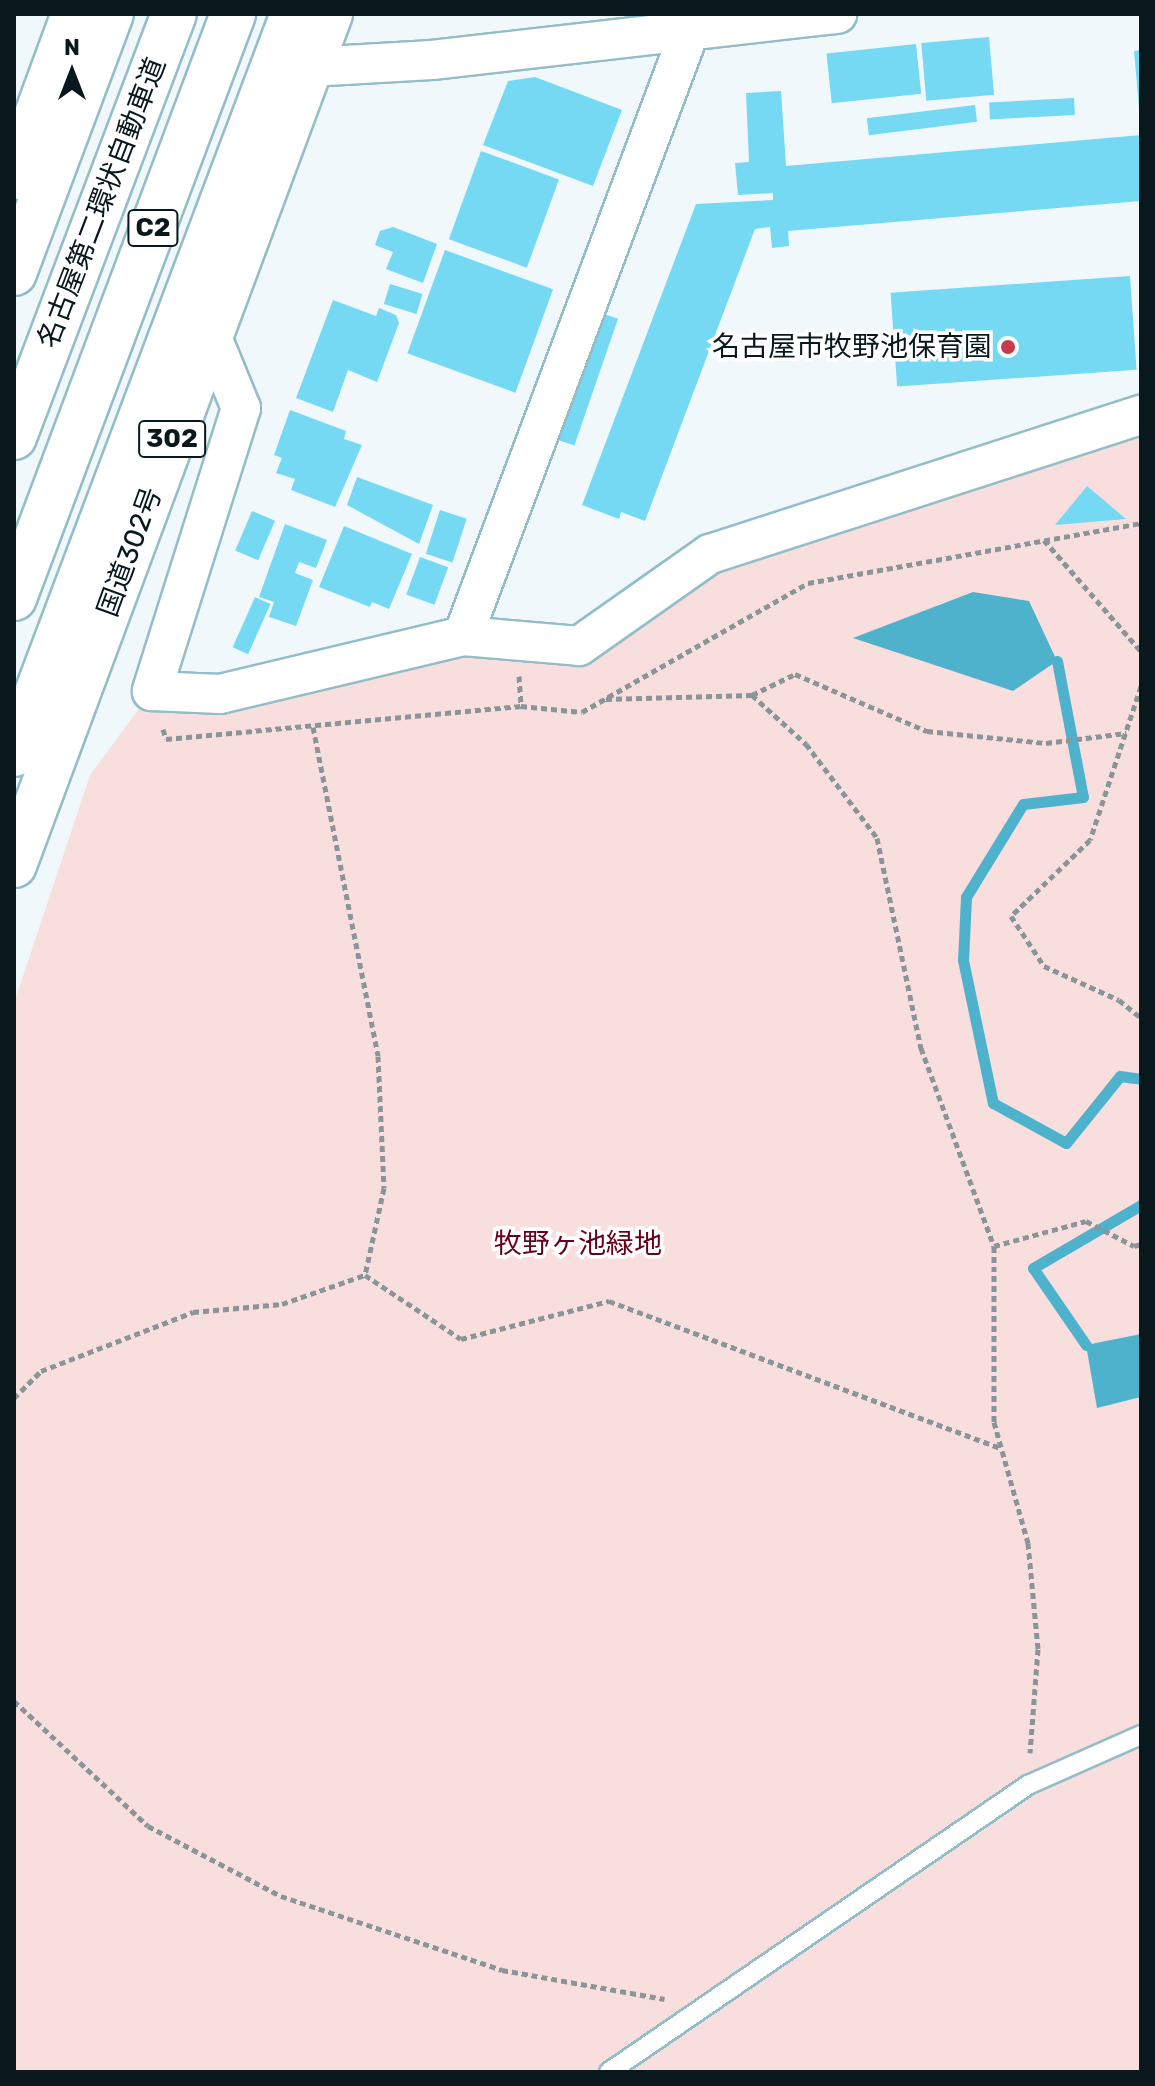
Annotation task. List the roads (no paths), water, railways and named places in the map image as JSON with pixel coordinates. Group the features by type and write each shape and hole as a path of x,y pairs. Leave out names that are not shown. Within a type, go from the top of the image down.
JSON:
{"highway":[{"path":"14,177 74,14"},
{"path":"14,273 111,14"},
{"name":"名古屋第二環状自動車道","path":"17,430 174,14"},
{"name":"名古屋第二環状自動車道","path":"14,598 233,14"},
{"path":"14,754 293,14"},
{"name":"国道302号","path":"14,865 330,14"}],"street":[{"path":"310,67 432,60 693,21 837,14"},
{"path":"463,636 693,21"},
{"path":"211,335 241,408 152,691 220,694 463,636 579,646 710,554 1141,415"}],"lane":[{"path":"609,2072 1028,1785 1141,1735"}],"water":[{"path":"973,592 1029,601 1057,661 1013,691 853,638"},
{"path":"1141,1334 1141,1397 1097,1408 1086,1345"}],"waterway":[{"path":"1057,661 1083,797 1023,804 966,897 963,960 993,1103 1066,1143 1120,1076 1141,1079"},
{"path":"1086,1345 1033,1268 1141,1205"}],"place":[{"name":"名古屋市牧野池保育園","path":"1008,347"}],"park label":[{"name":"牧野ヶ池緑地","path":"578,1244"}]}
